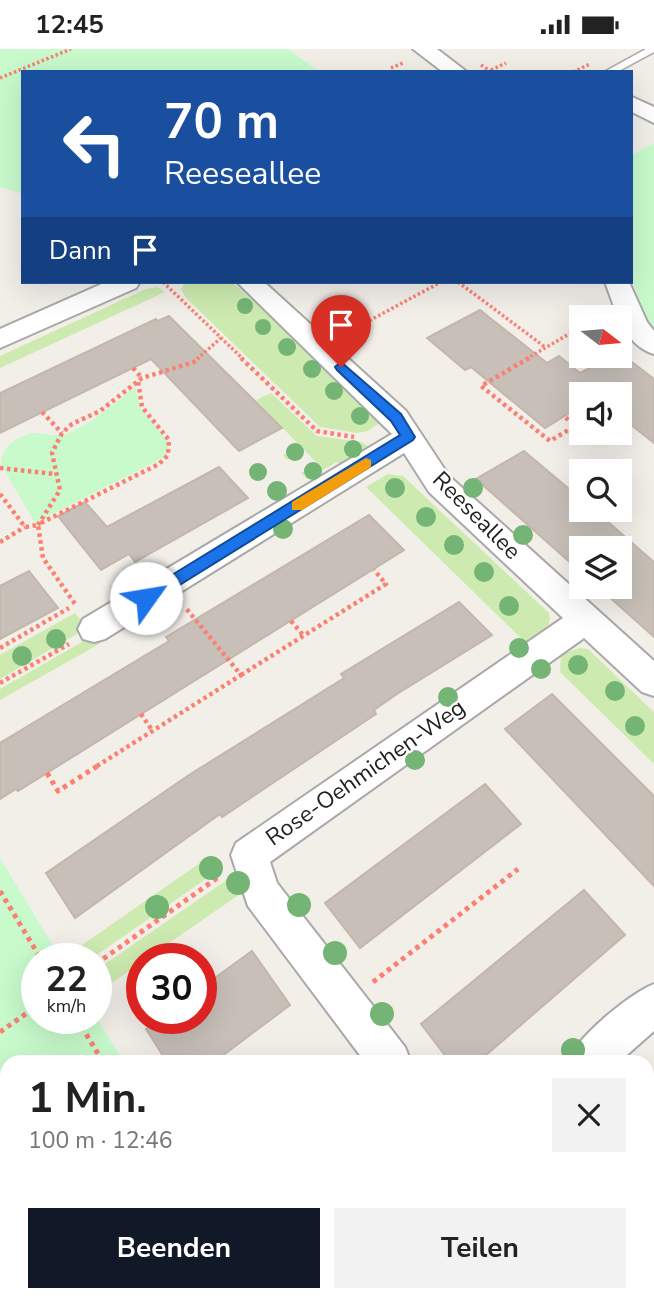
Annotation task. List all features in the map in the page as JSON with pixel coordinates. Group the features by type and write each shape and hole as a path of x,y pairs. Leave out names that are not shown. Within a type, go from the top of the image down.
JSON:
{"street":[{"path":"415,55 452,70"},
{"path":"633,104 654,116"},
{"path":"0,339 123,284"},
{"name":"Reeseallee","path":"251,284 396,418 397,444 654,682"},
{"path":"618,284 637,333 654,345"},
{"path":"94,629 397,444"},
{"name":"Rose-Oehmichen-Weg","path":"385,1055 261,893 250,855 328,796 586,619"},
{"path":"596,1055 654,1004"}],"lane":[{"path":"613,70 653,49"}],"path":[{"path":"0,78 71,49"},
{"path":"391,68 415,55"},
{"path":"493,70 506,63"},
{"path":"165,284 317,431 397,444"},
{"path":"365,323 437,284"},
{"path":"461,284 544,347"},
{"path":"564,416 575,426 550,441 481,386 569,333"},
{"path":"0,648 75,605 49,572 40,554 38,525 61,490 52,453 62,433 100,411 140,379 194,362 221,338"},
{"path":"0,542 24,527 38,525 159,464 168,455 169,440 142,407 140,379 133,368"},
{"path":"42,412 62,433"},
{"path":"0,468 55,474"},
{"path":"0,494 24,527"},
{"path":"47,773 58,791 386,584 374,570"},
{"path":"167,585 241,675"},
{"path":"291,621 303,635"},
{"path":"0,683 94,629"},
{"path":"141,714 152,730"},
{"path":"112,953 250,855"},
{"path":"346,1005 518,869"},
{"path":"0,891 31,943"},
{"path":"0,1032 21,1017"},
{"path":"86,1034 99,1055"}],"green space":[{"path":"0,49 288,49 317,70 21,70 21,193 0,187"},
{"path":"654,143 654,331 649,328 633,283 633,154"},
{"path":"184,284 234,284 378,413 378,424 368,431 357,433 320,427 186,298 181,289"},
{"path":"158,287 165,292 0,368 0,356 146,289"},
{"path":"135,387 140,407 167,441 168,448 163,458 35,523 1,465 3,453 11,443 28,434 62,435 75,430"},
{"path":"271,393 317,436 361,442 372,448 345,471 337,462 307,479 301,473 317,463 304,450 287,460 283,455 300,446 256,400"},
{"path":"388,474 403,476 549,613 547,628 530,647 366,487"},
{"path":"75,613 87,628 0,679 0,655"},
{"path":"94,635 101,643 0,700 0,689"},
{"path":"579,648 588,649 654,712 654,764 560,672 561,655"},
{"path":"0,858 51,943 21,943 21,1034 107,1034 120,1055 0,1055"},
{"path":"207,858 216,872 112,944 85,943"},
{"path":"240,874 243,892 169,943 135,943 234,875"},
{"path":"126,949 126,973 112,983 112,959"}],"building":[{"path":"480,310 547,363 559,356 569,364 569,368 580,373 590,368 632,368 632,362 654,379 654,443 632,426 632,382 569,382 569,413 545,428 471,367 465,370 427,338"},
{"path":"169,316 282,428 239,451 151,359 0,433 0,393 156,319 158,321"},
{"path":"524,451 569,489 569,522 608,522 624,536 569,536 569,561 476,479"},
{"path":"219,467 248,498 135,562 129,554 101,570 58,516 85,502 107,527"},
{"path":"369,515 404,550 18,791 16,789 0,799 0,743 169,641 166,637"},
{"path":"632,543 654,562 654,637 612,599 632,599"},
{"path":"29,571 58,608 0,639 0,586"},
{"path":"459,602 492,635 397,694 374,710 376,714 222,817 220,814 75,918 46,873 189,775 344,678 341,674"},
{"path":"552,694 654,796 654,886 505,729"},
{"path":"485,784 521,824 360,948 325,903"},
{"path":"584,890 625,935 486,1055 445,1055 421,1024"},
{"path":"252,951 290,1005 223,1055 163,1055 149,1034 217,1034 217,976"}],"slow traffic":[{"path":"297,506 366,463"}],"route":[{"path":"146,598 408,437 396,418 341,367"}]}
